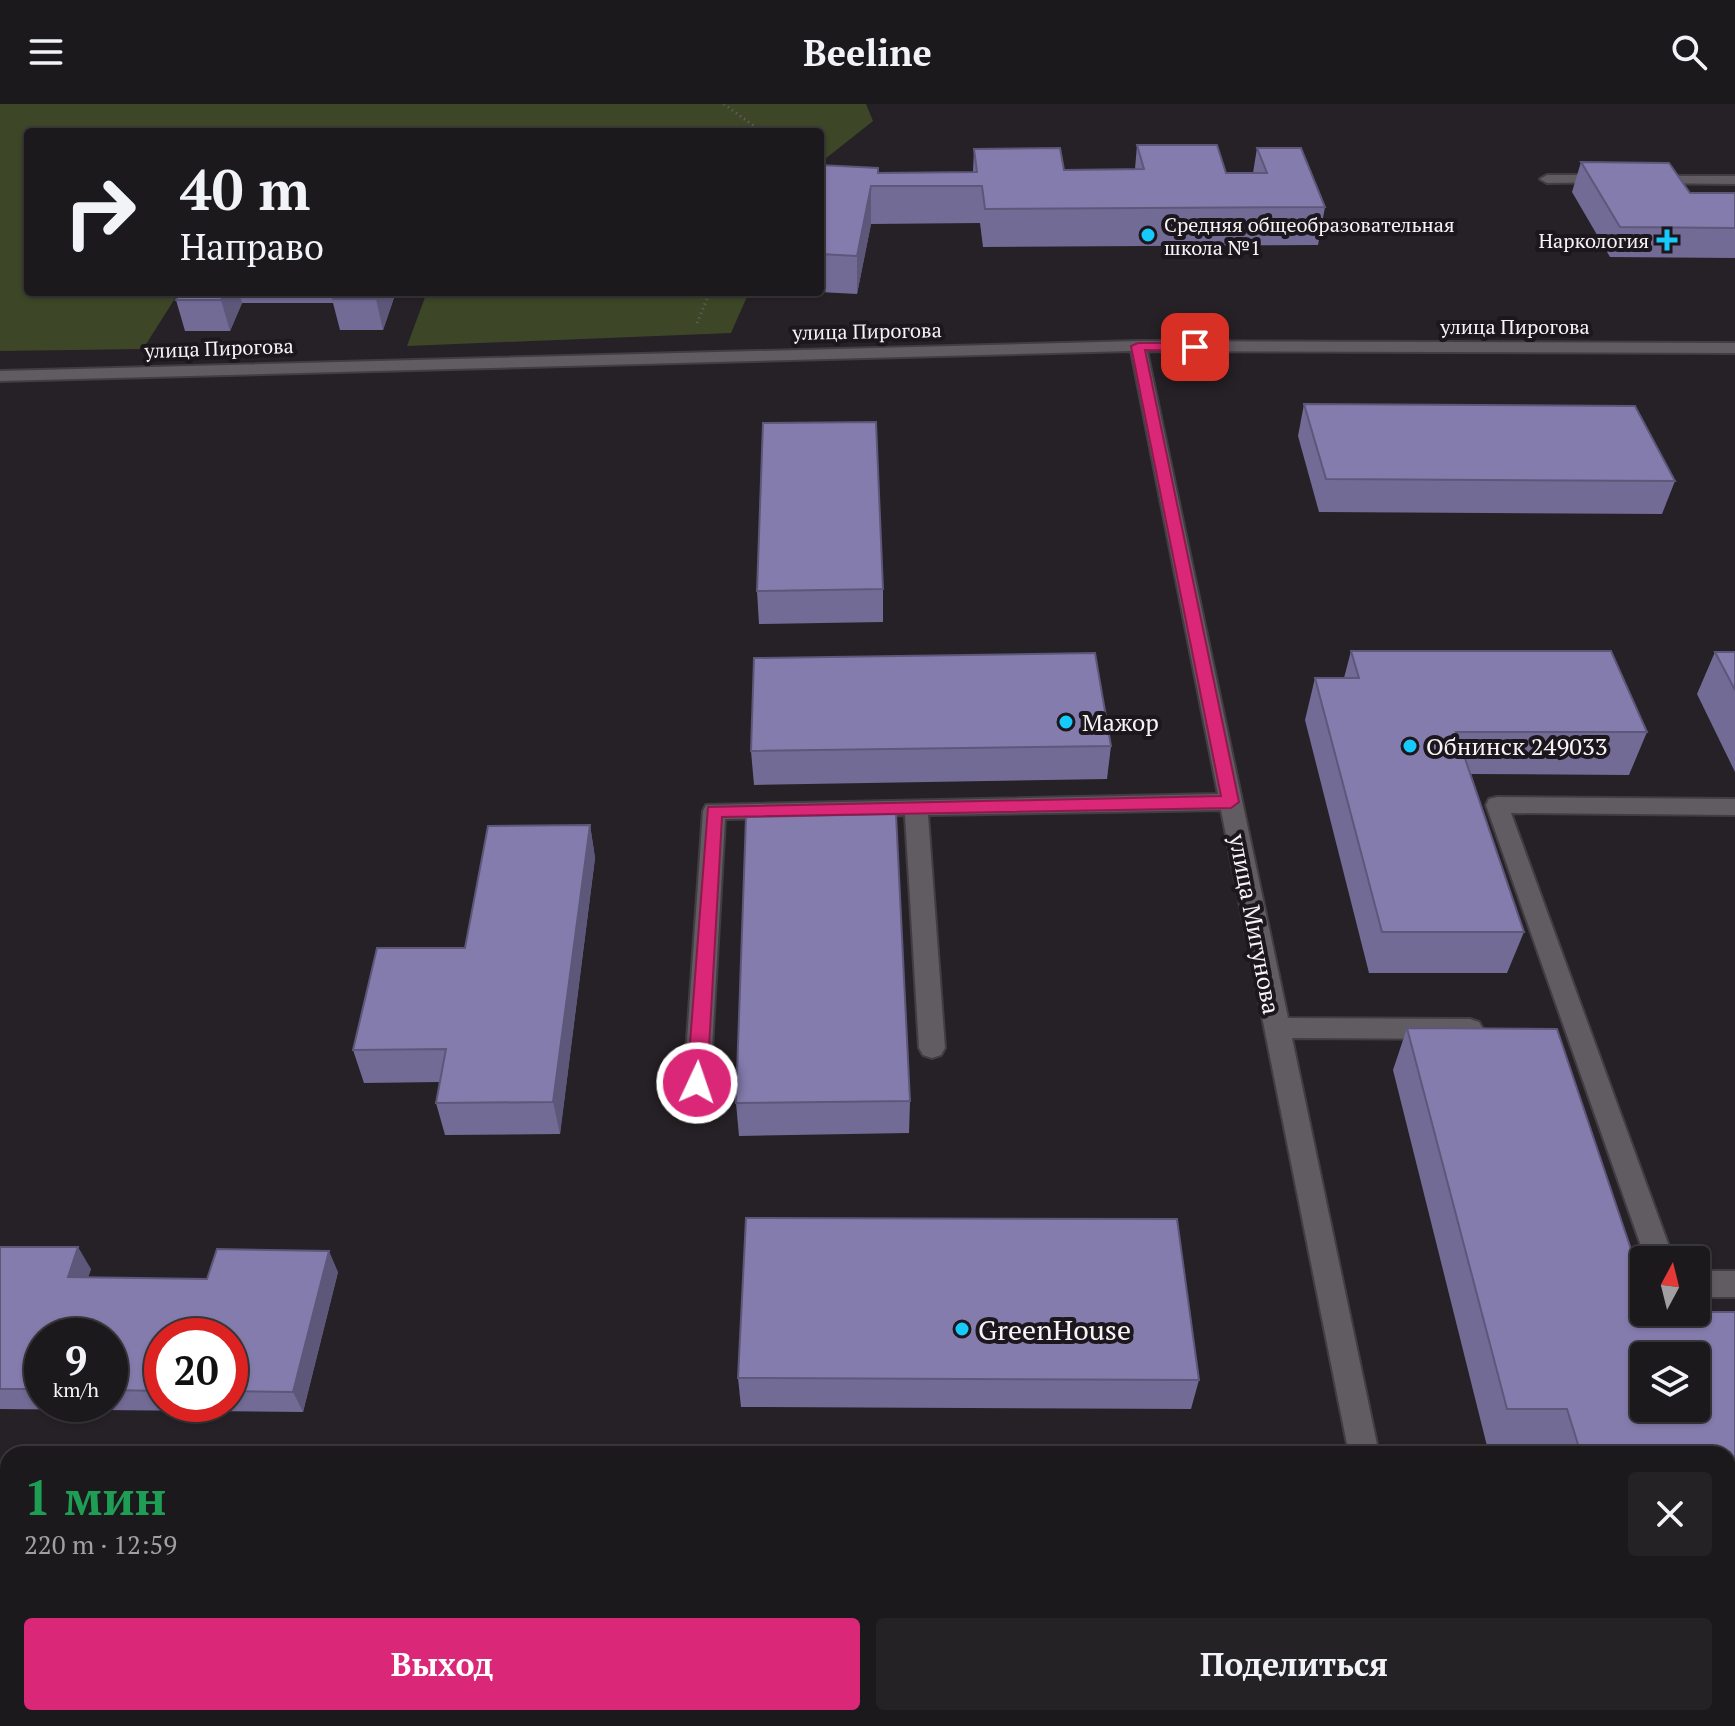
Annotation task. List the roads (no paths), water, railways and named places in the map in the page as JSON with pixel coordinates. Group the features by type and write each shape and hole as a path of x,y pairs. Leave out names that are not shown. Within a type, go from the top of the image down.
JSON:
{"street":[{"path":"1547,179 1735,180"},
{"name":"улица Пирогова","path":"0,376 1138,346 1735,348"},
{"name":"улица Мигунова","path":"1138,346 1362,1446"},
{"path":"697,1083 714,811 1231,802"},
{"path":"1655,1246 1497,805 1735,807"},
{"path":"916,808 932,1048"},
{"path":"1277,1028 1498,1029"},
{"path":"1545,1029 1577,1030"},
{"path":"1710,1284 1735,1284"}],"place":[{"name":"Средняя общеобразовательная школа №1","path":"1148,235"},
{"name":"Наркология","path":"1667,240"},
{"name":"Мажор","path":"1066,722"},
{"name":"Обнинск 249033","path":"1410,746"},
{"name":"GreenHouse","path":"962,1329"}]}
